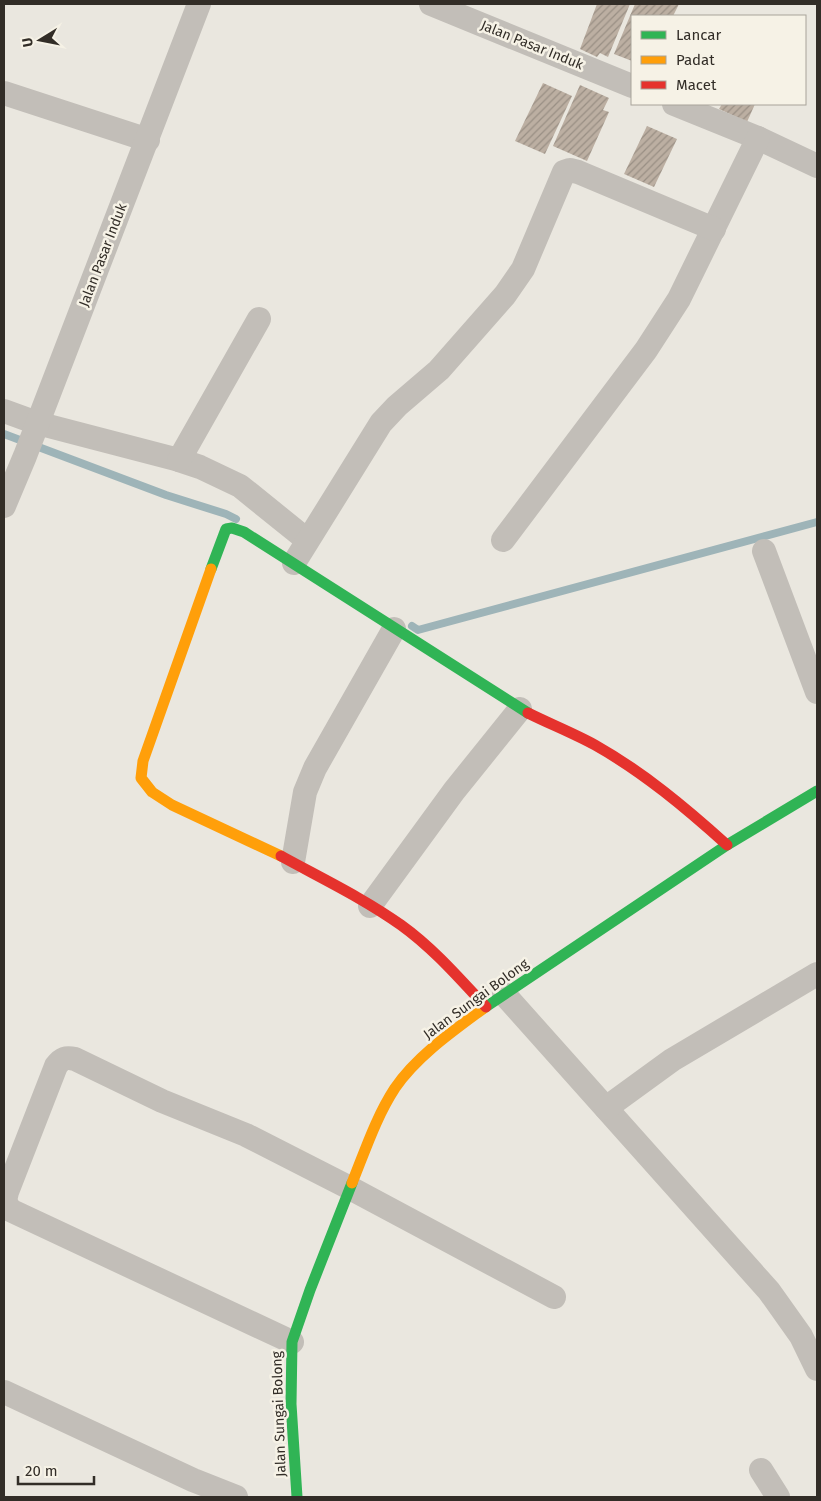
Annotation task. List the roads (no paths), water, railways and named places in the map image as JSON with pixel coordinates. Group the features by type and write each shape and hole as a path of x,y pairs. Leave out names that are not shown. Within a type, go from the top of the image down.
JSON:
{"street":[{"name":"Jalan Pasar Induk","path":"4,506 148,140 199,4"},
{"name":"Jalan Pasar Induk","path":"431,4 631,86"},
{"path":"4,93 148,140"},
{"path":"676,105 758,138 817,166"},
{"path":"503,540 646,350 679,299 758,138"},
{"path":"299,554 382,423 397,406 439,370 516,280 564,172 570,170 578,172 714,229"},
{"path":"179,460 259,319"},
{"path":"4,411 35,428 179,460 200,467 240,486 299,554 394,629 520,709 595,745 644,776 688,810 727,845"},
{"path":"299,554 244,532 232,528 226,529 143,760 141,778 152,792 172,806 267,848 402,925 495,1001 606,1108 769,1291 801,1336 817,1369"},
{"path":"764,551 817,692"},
{"path":"293,862 305,792 315,768 394,629"},
{"path":"370,906 454,791 520,709"},
{"name":"Jalan Sungai Bolong","path":"297,1497 291,1412 292,1342 310,1290 380,1114 396,1087 423,1056 495,1001 727,845 817,791"},
{"path":"606,1108 672,1060 817,974"},
{"path":"292,1342 10,1210 5,1201 7,1192 56,1066 61,1059 67,1057 162,1102 246,1135 350,1188 554,1297"},
{"path":"4,1392 193,1480 236,1497"},
{"path":"761,1470 778,1497"}],"waterway":[{"path":"4,434 166,495 236,519"},
{"path":"412,626 418,630 817,522"}]}
